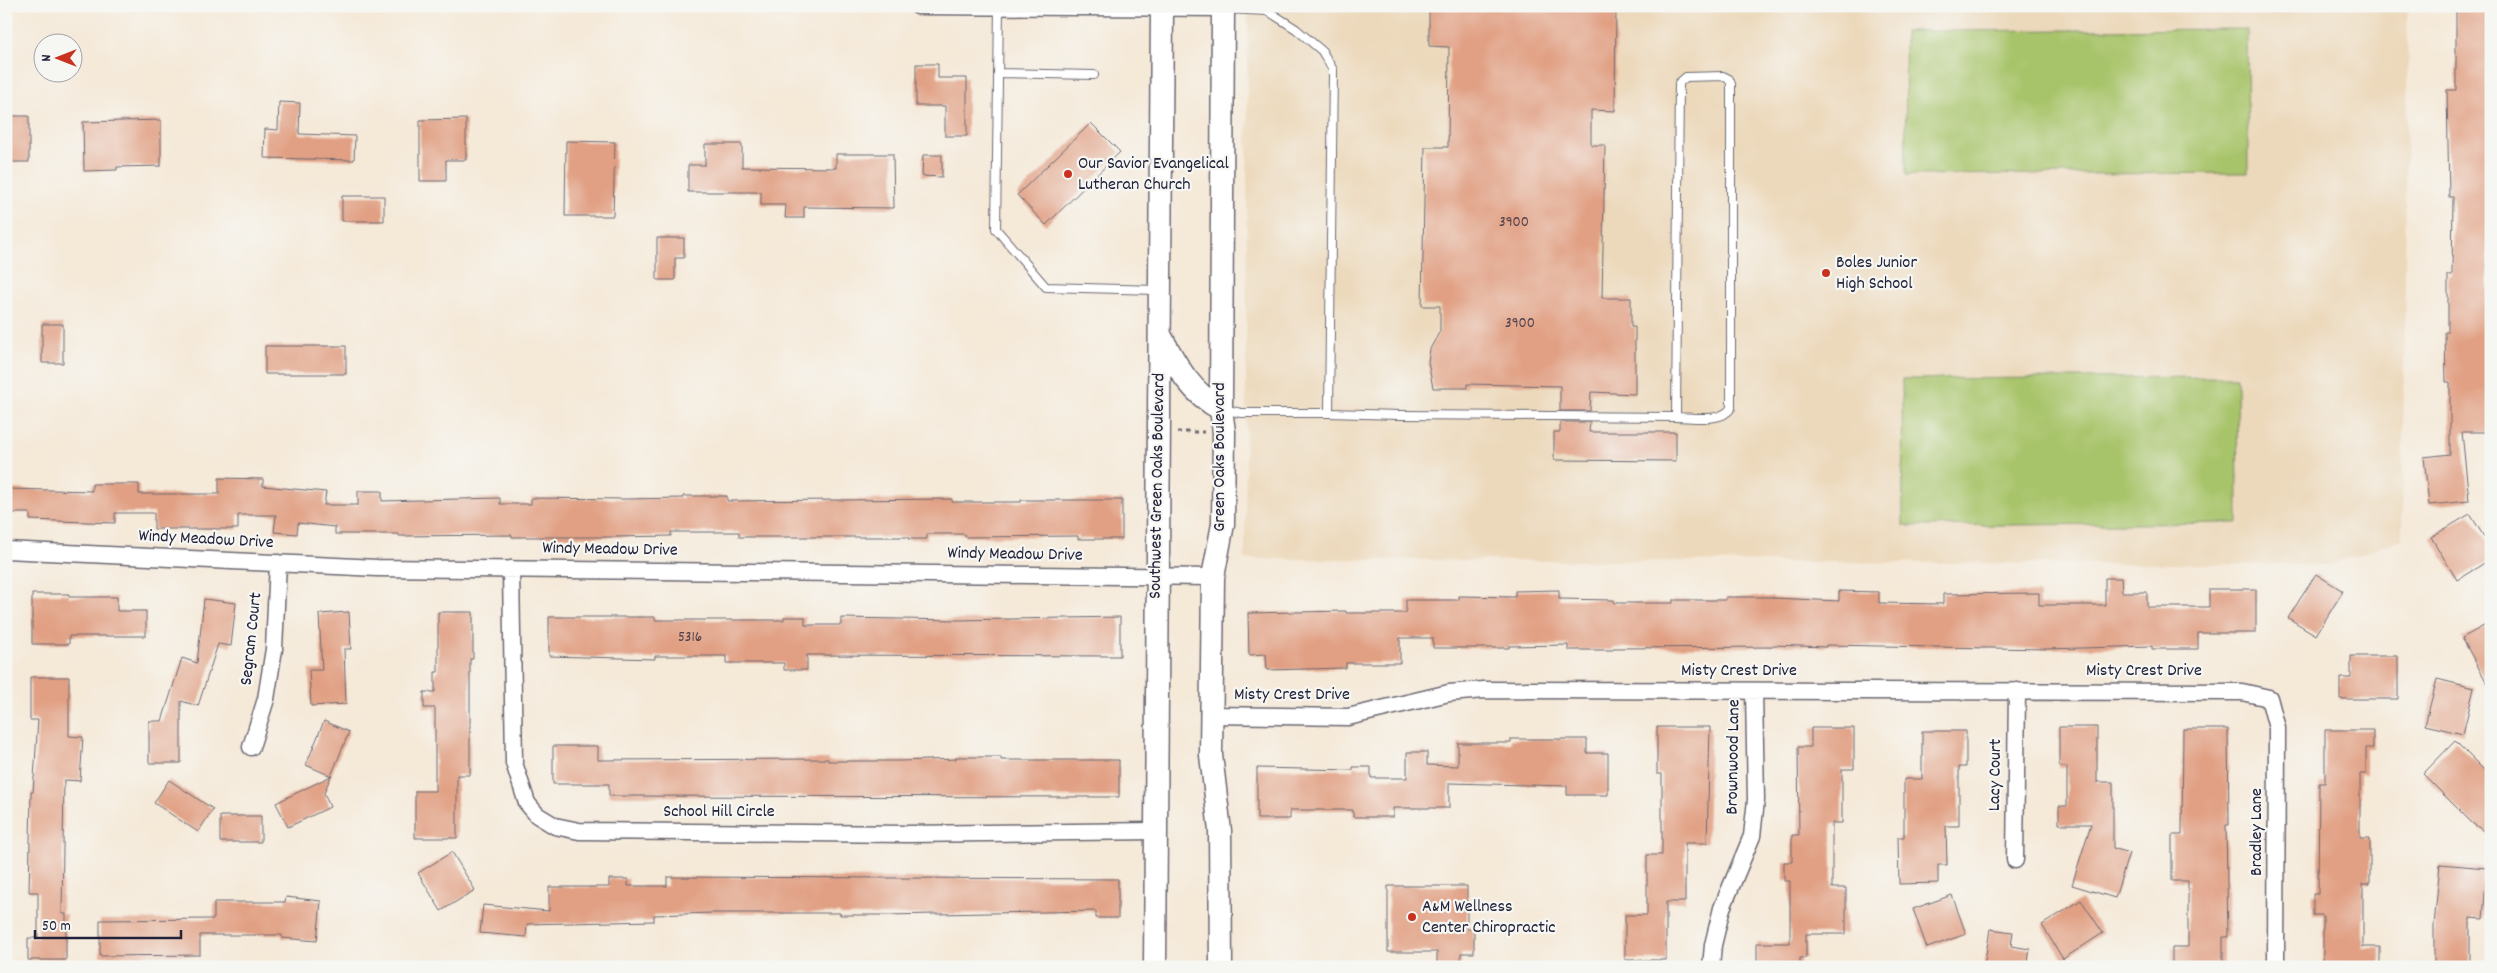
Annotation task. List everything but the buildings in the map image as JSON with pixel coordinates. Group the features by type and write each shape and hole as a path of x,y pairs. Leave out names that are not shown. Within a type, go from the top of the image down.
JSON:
{"main road":[{"name":"Southwest Green Oaks Boulevard","path":"1155,967 1156,577 1162,7"},
{"name":"Green Oaks Boulevard","path":"1221,967 1220,831 1211,755 1211,715 1213,577 1223,524 1224,432 1221,408 1223,7"},
{"path":"1160,334 1183,376 1205,400 1221,408"}],"street":[{"path":"918,6 1223,7"},
{"name":"Windy Meadow Drive","path":"6,550 278,564 511,569 1213,577"},
{"name":"Segram Court","path":"251,747 266,699 274,649 278,564"},
{"name":"School Hill Circle","path":"511,569 514,763 527,803 537,815 554,826 579,831 908,834 1156,831"},
{"name":"Misty Crest Drive","path":"1211,715 1348,717 1449,693 1484,690 2242,692 2269,698"},
{"name":"Brownwood Lane","path":"1711,967 1713,945 1722,908 1752,836 1756,800 1754,691"},
{"name":"Lacy Court","path":"2015,860 2017,691"},
{"name":"Bradley Lane","path":"2269,698 2277,728 2276,967"}],"lane":[{"path":"999,7 996,229 1046,288 1160,290"},
{"path":"1223,7 1268,11 1296,29 1322,50 1333,70 1329,413"},
{"path":"998,74 1094,75"},
{"path":"1221,408 1241,413 1399,415 1676,417 1720,417 1727,414 1731,408 1730,84 1729,79 1723,76 1686,77 1679,82 1676,417"}],"path":[{"path":"1169,432 1207,432"}],"shaded area":[{"name":"Boles Junior High School","path":"1248,6 2408,6 2402,539 2329,565 1245,559"}],"green space":[{"path":"2247,29 2248,173 1906,175 1905,31"},
{"path":"2237,377 2238,523 1903,526 1902,379"}],"place":[{"name":"Our Savior Evangelical Lutheran Church","path":"1068,174"},
{"name":"Boles Junior High School","path":"1826,273"},
{"name":"A&M Wellness Center Chiropractic","path":"1412,917"}]}
